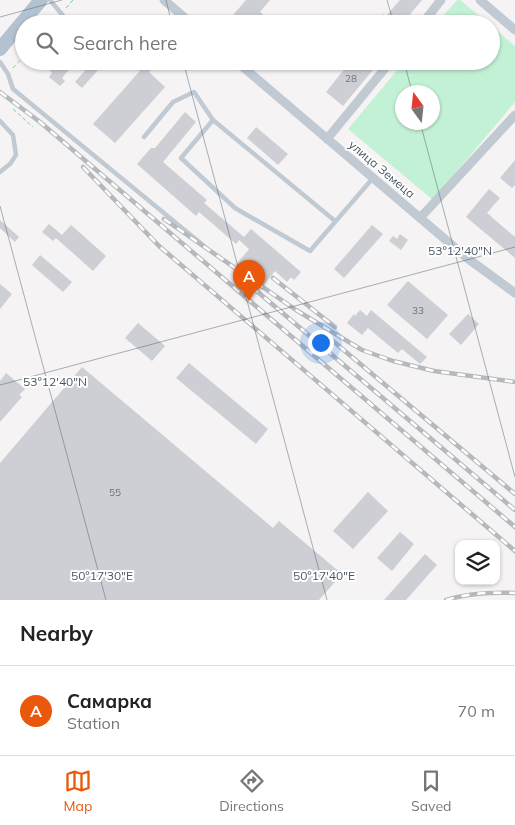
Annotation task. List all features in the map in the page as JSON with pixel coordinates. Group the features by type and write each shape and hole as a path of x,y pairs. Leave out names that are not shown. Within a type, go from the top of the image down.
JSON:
{"main road":[{"path":"31,15 40,0"},
{"path":"0,49 15,39"}],"street":[{"path":"164,0 182,15"},
{"path":"429,15 441,0"},
{"path":"480,0 499,15"},
{"path":"500,16 515,28"},
{"name":"улица Земеца","path":"246,70 467,258 515,293"},
{"path":"327,139 384,70"},
{"path":"420,218 515,115"}],"lane":[{"path":"50,0 62,15"},
{"path":"0,62 8,74 13,89 204,246"},
{"path":"144,137 173,102 194,92 213,120 335,221"},
{"path":"213,120 182,158 235,208 310,251 373,178"},
{"path":"0,121 13,135 16,155 10,164 0,172"}],"path":[{"path":"13,109 33,127"}],"green space":[{"path":"457,0 460,0 478,15 444,15"},
{"path":"500,34 515,46 515,102 433,200 348,129 397,70 500,70"}],"building":[{"path":"246,0 270,0 260,12 264,15 233,15"},
{"path":"400,0 422,0 410,15 387,15"},
{"path":"69,70 62,78 65,81 60,86 49,77 52,73 50,71"},
{"path":"85,70 98,70 82,88 75,82"},
{"path":"141,70 151,70 149,72 165,87 115,143 93,124"},
{"path":"344,70 373,70 343,106 326,92"},
{"path":"185,112 196,122 163,162 207,200 204,203 244,237 251,229 301,272 294,280 291,277 287,282 275,271 263,286 236,265 249,249 239,240 236,244 199,212 196,216 137,164 151,148 155,148"},
{"path":"256,127 288,154 278,165 247,138"},
{"path":"515,160 515,185 512,188 500,178"},
{"path":"489,189 500,198 487,213 515,237 515,258 466,217"},
{"path":"0,220 19,237 15,242 0,228"},
{"path":"49,224 62,235 71,225 106,256 93,271 56,238 53,241 42,232"},
{"path":"372,225 383,234 344,278 334,269"},
{"path":"400,234 408,240 401,250 389,241 393,236 397,239"},
{"path":"40,255 72,282 63,292 32,265"},
{"path":"408,281 448,315 427,339 387,305"},
{"path":"0,284 12,294 0,309"},
{"path":"360,310 367,316 371,310 427,357 420,364 402,349 398,353 368,328 362,335 347,323"},
{"path":"468,314 479,324 461,345 449,334"},
{"path":"138,323 165,346 152,361 125,338"},
{"path":"189,363 268,429 256,444 176,378"},
{"path":"82,367 273,528 279,521 342,574 319,600 0,600 0,463"},
{"path":"6,373 25,389 19,395 22,397 0,422 0,381"},
{"path":"368,492 388,511 353,549 333,531"},
{"path":"400,532 414,544 392,571 377,558"},
{"path":"425,554 437,565 406,600 384,600"}],"railway":[{"path":"0,92 40,122 515,527"},
{"path":"83,167 159,246 515,551"},
{"path":"164,219 296,310 362,350 393,361 434,371 515,382"},
{"path":"273,278 335,327"},
{"path":"252,287 515,510"},
{"path":"327,336 515,494"},
{"path":"446,600 480,594 515,593"}],"place":[{"name":"Самарка","path":"249,301"}]}
